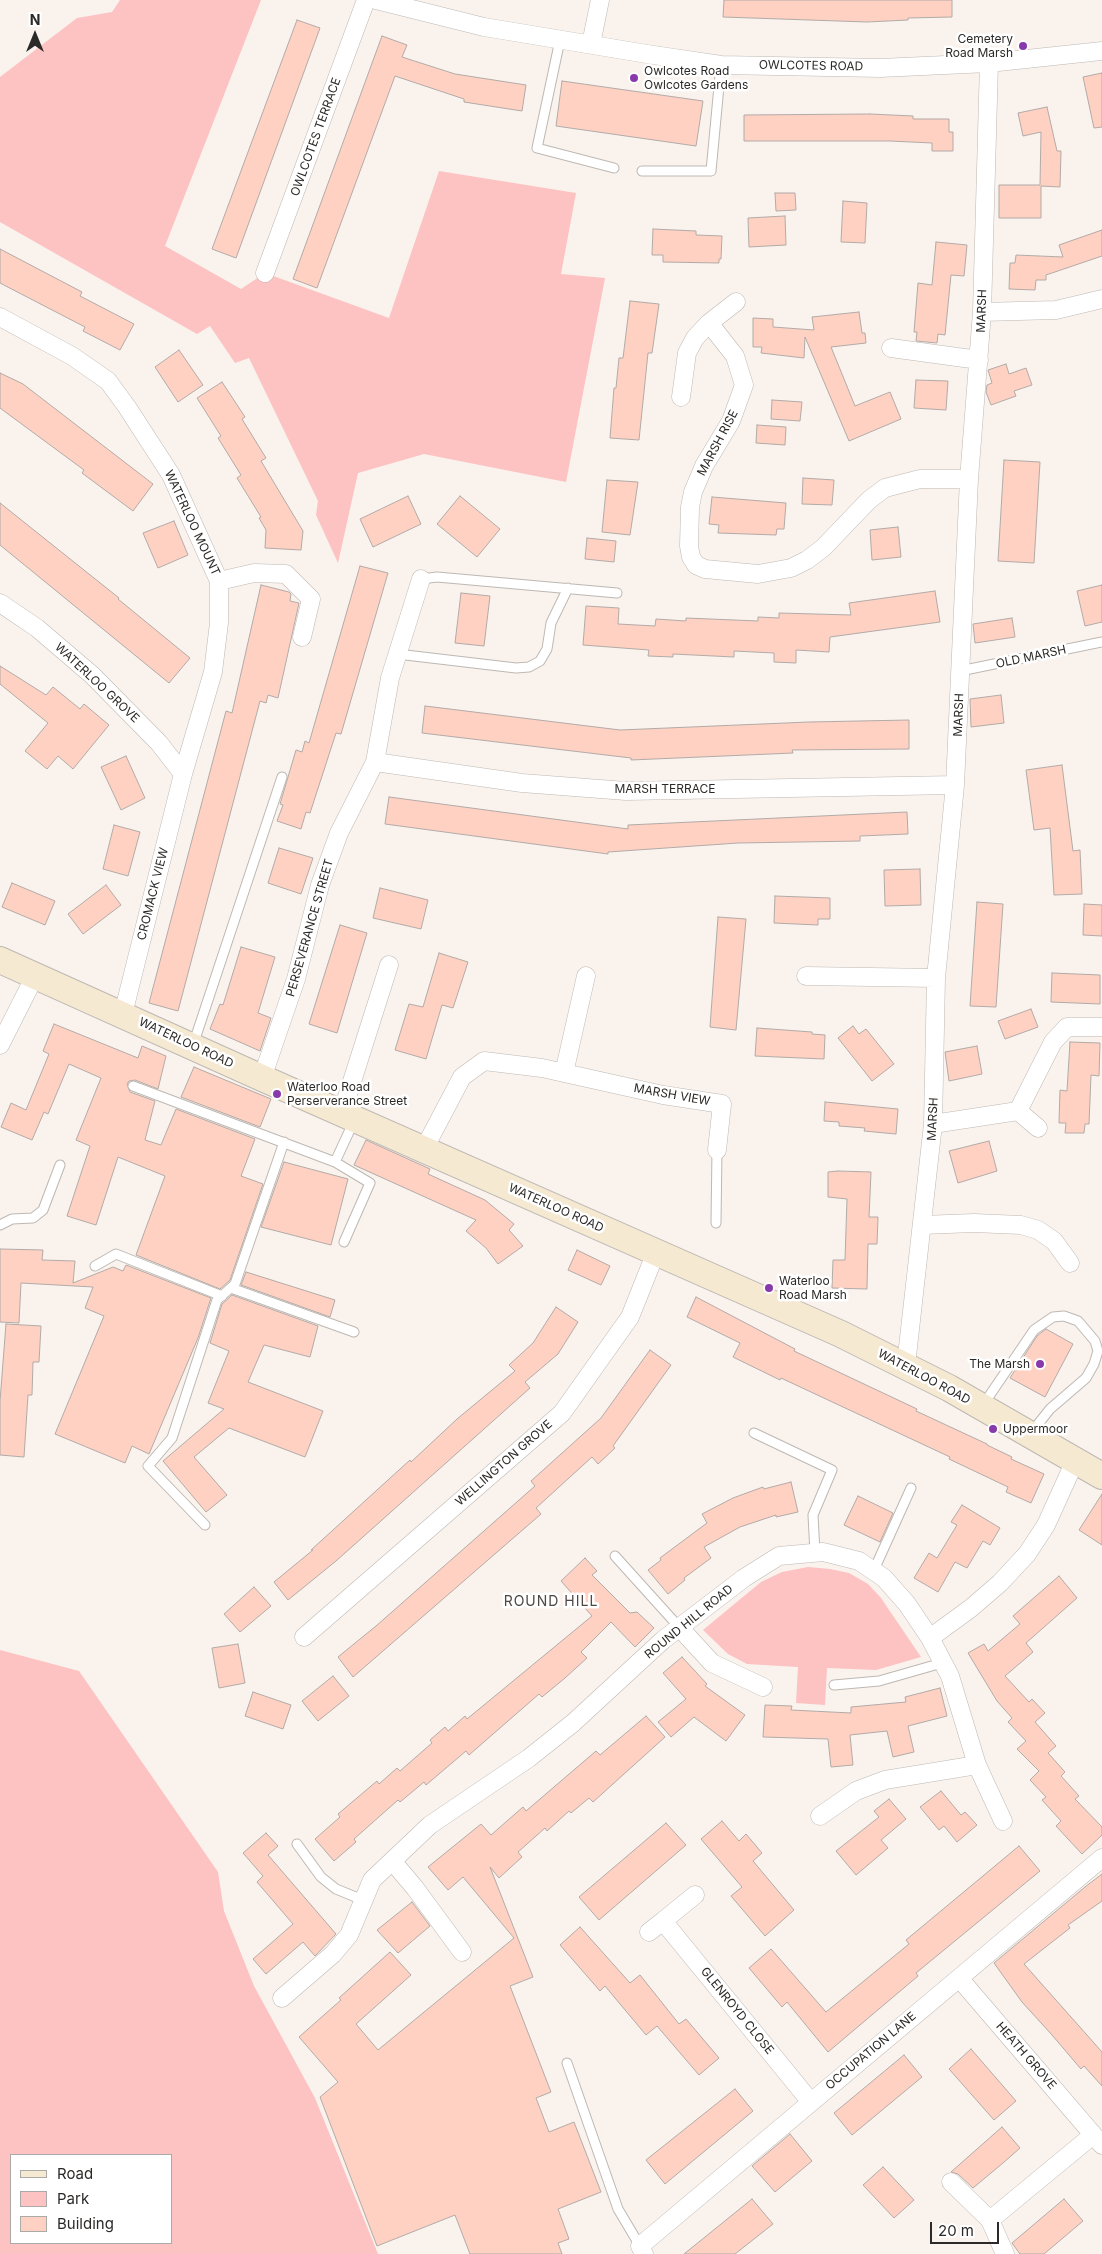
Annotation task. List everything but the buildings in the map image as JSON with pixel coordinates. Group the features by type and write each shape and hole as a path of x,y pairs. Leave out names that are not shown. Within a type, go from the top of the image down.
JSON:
{"main road":[{"name":"WATERLOO ROAD","path":"0,960 906,1365 1102,1476"}],"street":[{"name":"OWLCOTES TERRACE","path":"266,273 366,0"},
{"name":"OWLCOTES ROAD","path":"376,0 484,27 721,64 880,68 989,63 1102,51"},
{"path":"590,44 600,0"},
{"name":"MARSH","path":"906,1365 934,1124 936,978 956,785 969,479 982,312 989,63"},
{"path":"982,312 1056,310 1102,299"},
{"path":"681,397 687,353 695,338 709,323 736,302"},
{"name":"WATERLOO MOUNT","path":"0,317 72,356 108,382 127,407 171,475 219,581 219,623 213,672 183,774"},
{"name":"MARSH RISE","path":"709,323 735,356 744,385 731,421 704,466 693,492 690,507 689,546 691,557 696,565 705,569 758,574 791,568 807,560 823,548 869,500 884,488 920,479 969,479"},
{"path":"891,348 979,360"},
{"path":"219,581 254,572 286,574 311,599 302,637"},
{"name":"PERSEVERANCE STREET","path":"262,1078 296,979 320,885 339,833 375,762 390,678 421,579"},
{"name":"WATERLOO GROVE","path":"0,604 36,628 92,675 159,743 183,774"},
{"name":"MARSH TERRACE","path":"375,762 522,783 626,791 956,785"},
{"name":"CROMACK VIEW","path":"123,1014 183,774"},
{"path":"349,1116 389,964"},
{"path":"0,1045 35,976"},
{"path":"564,1073 586,976"},
{"path":"806,976 936,978"},
{"path":"1018,1110 1053,1042 1068,1027 1102,1028"},
{"name":"MARSH VIEW","path":"424,1149 462,1077 484,1061 542,1068 662,1095 722,1104 717,1150"},
{"path":"934,1124 1018,1110"},
{"path":"1018,1110 1038,1128"},
{"path":"922,1225 974,1223 1021,1225 1038,1230 1054,1241 1070,1262"},
{"name":"WELLINGTON GROVE","path":"304,1637 562,1413 630,1317 656,1252"},
{"path":"930,1638 971,1608 1000,1583 1027,1554 1046,1524 1075,1461"},
{"name":"ROUND HILL ROAD","path":"282,1998 334,1954 349,1935 372,1880 430,1825 529,1758 573,1723 679,1627 744,1578 779,1556 823,1552 859,1561 884,1578 908,1604 930,1638 950,1676 977,1765 1003,1821"},
{"path":"679,1627 712,1662 763,1687"},
{"path":"820,1816 856,1791 886,1780 977,1765"},
{"name":"OCCUPATION LANE","path":"642,2250 810,2101 1102,1858"},
{"path":"393,1862 415,1888 462,1952"},
{"name":"GLENROYD CLOSE","path":"695,1894 656,1927 810,2101"},
{"name":"HEATH GROVE","path":"959,1978 1098,2140 990,2220"},
{"path":"950,2182 990,2220 1004,2254"}],"lane":[{"path":"560,40 537,148 614,168"},
{"path":"642,171 711,171 721,64"},
{"path":"421,579 437,577 618,593"},
{"path":"397,654 516,668 529,666 540,661 547,650 551,623 568,588"},
{"name":"OLD MARSH","path":"960,672 1102,642"},
{"path":"192,1046 282,777"},
{"path":"134,1086 335,1162 370,1182 344,1242"},
{"path":"335,1162 349,1116"},
{"path":"205,1525 148,1466 172,1438 217,1300 235,1284 284,1142"},
{"name":"MARSH VIEW","path":"716,1223 717,1150"},
{"path":"0,1225 12,1219 33,1218 43,1210 60,1166"},
{"path":"95,1266 116,1254 222,1296"},
{"path":"231,1288 354,1332"},
{"path":"981,1407 1034,1330 1053,1317 1064,1316 1078,1321 1095,1341 1098,1350 1094,1364 1086,1378 1050,1409 1029,1435"},
{"path":"754,1433 832,1470 813,1515 814,1553"},
{"path":"874,1570 911,1488"},
{"path":"615,1556 679,1627"},
{"path":"834,1684 879,1681 942,1662"},
{"path":"297,1844 321,1877 336,1889 363,1900"},
{"path":"567,2063 618,2209 625,2224 642,2250"}],"green space":[{"path":"120,0 261,0 165,246 241,289 265,273 389,318 439,171 576,193 561,274 605,278 566,482 424,454 358,473 338,563 316,515 318,501 249,358 235,363 210,326 197,334 0,222 0,77 77,18 112,12"},
{"path":"808,1567 849,1573 868,1584 881,1598 921,1657 876,1670 827,1668 825,1705 796,1703 798,1667 747,1664 728,1654 703,1630 761,1582 782,1572"},
{"path":"0,1650 79,1671 218,1872 224,1911 254,1986 315,2098 378,2254 0,2254"}],"place":[{"name":"Cemetery Road Marsh","path":"1023,46"},
{"name":"Owlcotes Road Owlcotes Gardens","path":"634,78"},
{"name":"Waterloo Road Perserverance Street","path":"277,1094"},
{"name":"Waterloo Road Marsh","path":"769,1288"},
{"name":"The Marsh","path":"1040,1364"},
{"name":"Uppermoor","path":"993,1429"}],"district":[{"name":"ROUND HILL","path":"551,1602"}]}
